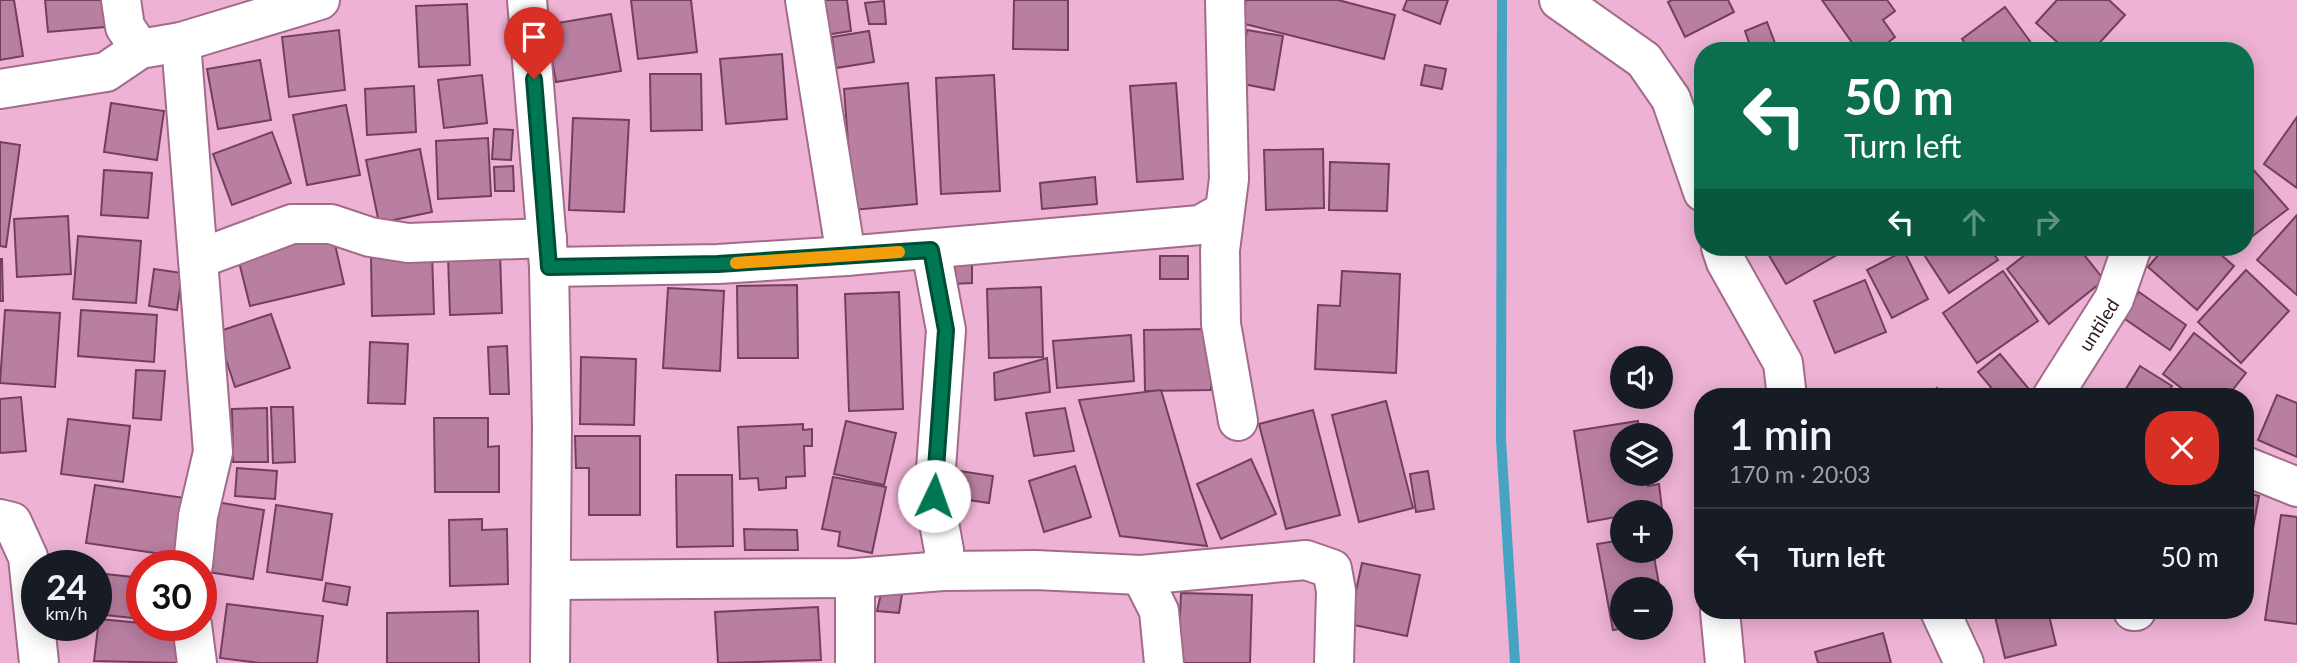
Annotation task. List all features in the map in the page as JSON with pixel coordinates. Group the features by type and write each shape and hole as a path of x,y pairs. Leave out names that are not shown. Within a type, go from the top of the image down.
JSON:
{"street":[{"path":"121,0 125,27 140,49"},
{"path":"0,89 106,72 140,49 181,42 320,0"},
{"path":"527,0 548,253 550,663"},
{"path":"805,0 846,256"},
{"path":"1225,0 1229,180 1220,250 1221,324 1238,421"},
{"path":"1559,0 1644,60 1671,99 1694,166"},
{"path":"181,42 213,452 198,516 195,550"},
{"path":"198,259 292,223 331,224 370,237 408,243 718,264 931,250 1200,225 1223,212"},
{"path":"931,250 946,330 934,496 944,550 943,571"},
{"path":"1724,256 1783,363 1786,388"},
{"name":"untiled","path":"2058,388 2114,299 2129,256"},
{"path":"2254,470 2297,487"},
{"path":"0,519 12,522 28,557 38,663"},
{"path":"551,580 855,578 943,571 1035,570 1141,575 1306,560 1332,569 1336,591 1334,663"},
{"path":"1141,575 1159,611 1164,663"},
{"path":"855,578 855,663"},
{"path":"1721,619 1725,663"},
{"path":"1944,619 1964,663"},
{"path":"194,641 197,663"}],"building":[{"path":"0,0 14,0 23,56 0,60"},
{"path":"45,0 102,0 105,27 48,32"},
{"path":"631,0 691,0 697,52 638,59"},
{"path":"821,0 847,0 851,31 825,35"},
{"path":"1014,0 1068,0 1068,50 1013,49"},
{"path":"1246,0 1338,0 1395,15 1384,59 1241,23"},
{"path":"1407,0 1448,0 1440,24 1403,10"},
{"path":"1728,0 1734,12 1685,37 1668,2"},
{"path":"1822,0 1887,0 1895,11 1883,20 1895,37 1889,42 1852,42"},
{"path":"2057,0 2109,0 2125,15 2100,42 2057,42 2036,23"},
{"path":"884,1 886,24 869,24 865,3"},
{"path":"467,4 470,65 419,67 416,6"},
{"path":"2005,7 2030,42 1964,42 1962,39"},
{"path":"611,14 621,71 556,82 546,25"},
{"path":"1767,22 1775,42 1749,42 1745,31"},
{"path":"339,30 345,90 289,97 282,37"},
{"path":"1247,30 1283,36 1274,90 1238,83"},
{"path":"869,31 874,62 836,68 832,37"},
{"path":"782,54 787,119 726,124 720,59"},
{"path":"260,60 271,120 218,129 207,69"},
{"path":"1425,65 1446,69 1442,89 1421,85"},
{"path":"650,74 701,74 702,130 651,131"},
{"path":"482,75 487,123 444,128 438,80"},
{"path":"994,75 1000,191 941,194 936,78"},
{"path":"908,83 917,204 853,210 844,89"},
{"path":"1176,83 1183,179 1137,182 1130,86"},
{"path":"414,86 416,132 367,135 365,89"},
{"path":"111,103 164,111 157,160 104,152"},
{"path":"346,105 360,175 307,185 293,115"},
{"path":"2297,117 2297,188 2264,164"},
{"path":"573,118 629,120 624,212 569,210"},
{"path":"494,129 513,130 511,160 492,159"},
{"path":"272,132 291,183 232,205 213,154"},
{"path":"488,138 491,196 438,199 436,141"},
{"path":"0,142 20,145 6,247 0,246"},
{"path":"420,149 432,212 379,223 366,160"},
{"path":"1323,149 1324,208 1266,210 1264,150"},
{"path":"1330,162 1389,164 1387,211 1329,210"},
{"path":"513,166 514,191 495,191 494,167"},
{"path":"104,170 152,173 148,218 101,215"},
{"path":"2254,171 2288,209 2254,235"},
{"path":"1095,177 1097,204 1042,209 1040,183"},
{"path":"2297,215 2297,295 2257,260"},
{"path":"68,216 71,274 17,277 14,219"},
{"path":"331,227 344,284 250,306 236,250"},
{"path":"78,236 141,241 136,303 73,299"},
{"path":"432,253 434,314 372,316 371,255"},
{"path":"500,254 502,313 450,315 448,256"},
{"path":"1160,256 1188,256 1188,279 1160,279"},
{"path":"1769,256 1835,256 1786,284"},
{"path":"1894,256 1906,256 1928,299 1892,318 1867,270"},
{"path":"1925,256 1995,256 1998,260 1949,293"},
{"path":"2024,256 2085,256 2104,280 2049,324 2007,269"},
{"path":"2157,256 2222,256 2234,266 2197,310 2148,267"},
{"path":"2,259 3,301 0,301"},
{"path":"949,264 972,264 972,283 950,284"},
{"path":"154,269 182,273 177,310 149,306"},
{"path":"2246,270 2289,311 2241,363 2198,322"},
{"path":"1342,271 1400,274 1396,373 1315,369 1318,305 1340,306"},
{"path":"2003,271 2038,321 1977,363 1943,313"},
{"path":"1865,280 1886,332 1835,353 1814,301"},
{"path":"797,285 798,358 738,358 737,286"},
{"path":"1041,287 1043,357 989,358 987,289"},
{"path":"668,288 724,291 720,371 663,368"},
{"path":"899,292 903,409 849,411 845,294"},
{"path":"2139,292 2186,325 2170,350 2122,317"},
{"path":"5,310 60,313 55,387 0,383"},
{"path":"81,310 157,315 154,362 78,356"},
{"path":"271,314 290,368 235,387 217,332"},
{"path":"1211,329 1211,390 1145,391 1144,330"},
{"path":"2194,333 2246,373 2234,388 2181,388 2163,374"},
{"path":"1131,335 1134,381 1057,388 1053,341"},
{"path":"370,342 408,344 405,404 368,403"},
{"path":"507,346 509,394 490,394 488,347"},
{"path":"2000,354 2028,388 1991,388 1978,372"},
{"path":"581,357 636,359 634,425 580,424"},
{"path":"1047,358 1050,392 995,400 994,373"},
{"path":"2140,366 2172,386 2171,388 2126,388"},
{"path":"136,370 165,371 161,420 133,418"},
{"path":"1161,390 1207,546 1120,536 1079,400"},
{"path":"2277,395 2297,403 2297,457 2258,440"},
{"path":"21,397 26,451 0,453 0,399"},
{"path":"1386,401 1413,508 1359,522 1332,415"},
{"path":"271,407 293,407 295,462 273,463"},
{"path":"267,408 268,462 233,462 232,409"},
{"path":"1065,408 1074,451 1034,456 1026,413"},
{"path":"1313,410 1340,515 1286,529 1259,424"},
{"path":"434,418 488,418 488,447 499,446 499,492 435,492"},
{"path":"68,419 130,426 123,482 61,474"},
{"path":"846,421 896,433 884,485 834,474"},
{"path":"803,424 803,430 812,429 812,446 804,446 805,476 786,477 786,488 759,490 758,478 740,479 738,427"},
{"path":"1610,425 1610,486 1659,486 1661,500 1610,500 1610,518 1588,522 1574,431"},
{"path":"575,436 640,436 640,515 589,515 589,468 576,468"},
{"path":"1251,459 1276,514 1221,539 1197,484"},
{"path":"1075,466 1091,517 1044,532 1029,481"},
{"path":"237,468 277,471 275,499 235,496"},
{"path":"953,470 993,476 989,503 948,497"},
{"path":"1428,471 1434,509 1416,512 1410,474"},
{"path":"676,475 732,475 733,546 677,547"},
{"path":"833,477 886,487 872,553 838,546 840,532 822,529"},
{"path":"95,485 192,499 184,550 134,550 86,543"},
{"path":"2254,495 2259,496 2254,523"},
{"path":"211,501 264,510 253,579 217,573 217,550 204,550"},
{"path":"276,505 332,514 322,580 267,572"},
{"path":"2281,515 2297,517 2297,624 2265,620"},
{"path":"482,519 482,530 507,529 508,584 450,586 449,520"},
{"path":"744,529 797,530 798,550 745,550"},
{"path":"1610,542 1610,563 1655,563 1658,577 1610,577 1610,614 1597,544"},
{"path":"1362,563 1420,575 1407,636 1349,624"},
{"path":"112,575 126,576 126,617 112,616"},
{"path":"326,583 350,587 347,605 323,601"},
{"path":"883,585 903,588 899,613 877,611"},
{"path":"1181,593 1252,595 1250,663 1178,663"},
{"path":"227,604 323,616 317,663 259,663 220,658"},
{"path":"818,607 821,660 718,663 715,612"},
{"path":"478,611 479,663 387,663 387,613"},
{"path":"1996,619 2050,619 2056,645 2005,658"},
{"path":"112,620 126,622 126,641 181,641 179,663 94,661 96,641 112,641"},
{"path":"1883,633 1891,663 1818,663 1815,652"}],"waterway":[{"path":"1502,0 1501,440 1515,663"}],"slow traffic":[{"path":"736,263 899,252"}],"route":[{"path":"534,79 549,267 718,264 931,250 946,330 937,422 934,496"}]}
